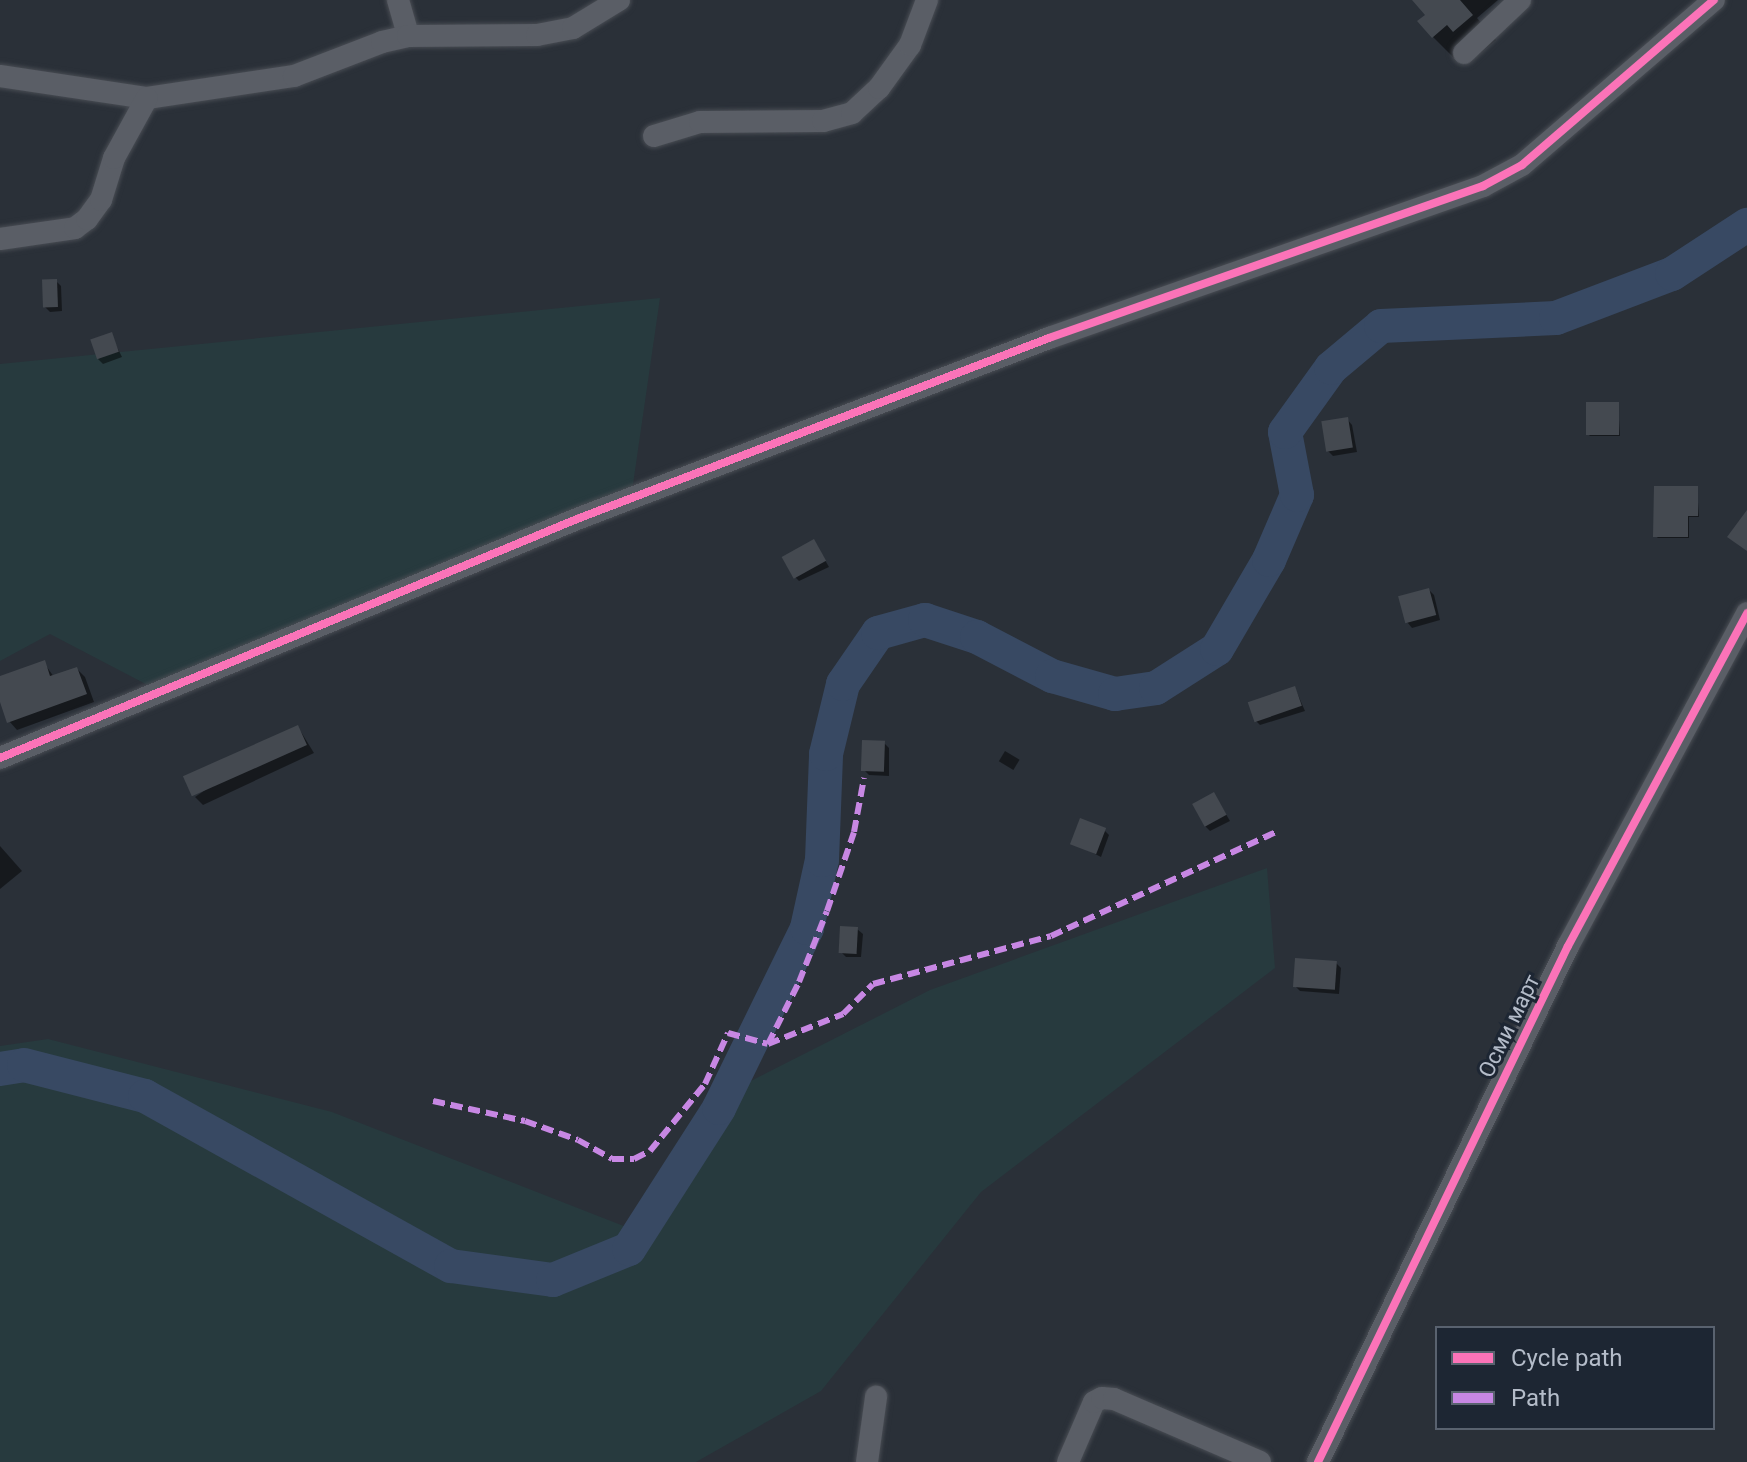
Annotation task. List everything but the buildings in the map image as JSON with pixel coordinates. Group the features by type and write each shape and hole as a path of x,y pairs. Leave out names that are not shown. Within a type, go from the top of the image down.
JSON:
{"street":[{"path":"398,0 408,36"},
{"path":"0,76 147,98 294,76 382,42 408,36 537,35 573,28 619,0"},
{"path":"654,136 700,122 823,121 852,113 879,88 910,45 927,0"},
{"path":"1464,53 1520,0"},
{"path":"0,758 577,519 1049,338 1483,186 1522,165 1714,0"},
{"path":"0,239 75,228 87,219 101,200 114,158 147,98"},
{"name":"Осми март","path":"1318,1462 1568,946 1747,613"},
{"path":"867,1462 876,1397"},
{"path":"1068,1462 1094,1402 1102,1398 1114,1399 1260,1462"}],"green space":[{"path":"660,298 631,498 161,692 50,634 0,661 0,364"},
{"path":"1267,868 1275,968 981,1192 821,1391 696,1462 0,1462 0,1046 48,1039 332,1112 639,1232 745,1084 930,990"}],"waterway":[{"path":"0,1069 24,1065 145,1096 451,1266 553,1280 629,1249 719,1108 807,928 822,860 826,754 843,684 878,633 925,620 977,637 1052,676 1115,694 1156,688 1217,649 1269,560 1297,495 1285,432 1331,368 1381,326 1556,318 1672,274 1747,225"}],"marked path":[{"path":"768,1044 799,982 827,911 854,832 864,778"},
{"path":"433,1101 525,1121 578,1140 612,1159 634,1159 650,1151 705,1084 728,1033 768,1044 843,1014 873,984 1051,936 1278,831"}],"cycle path":[{"path":"0,758 577,519 1049,338 1483,186 1522,165 1714,0"},
{"path":"1318,1462 1568,946 1747,613"}]}
